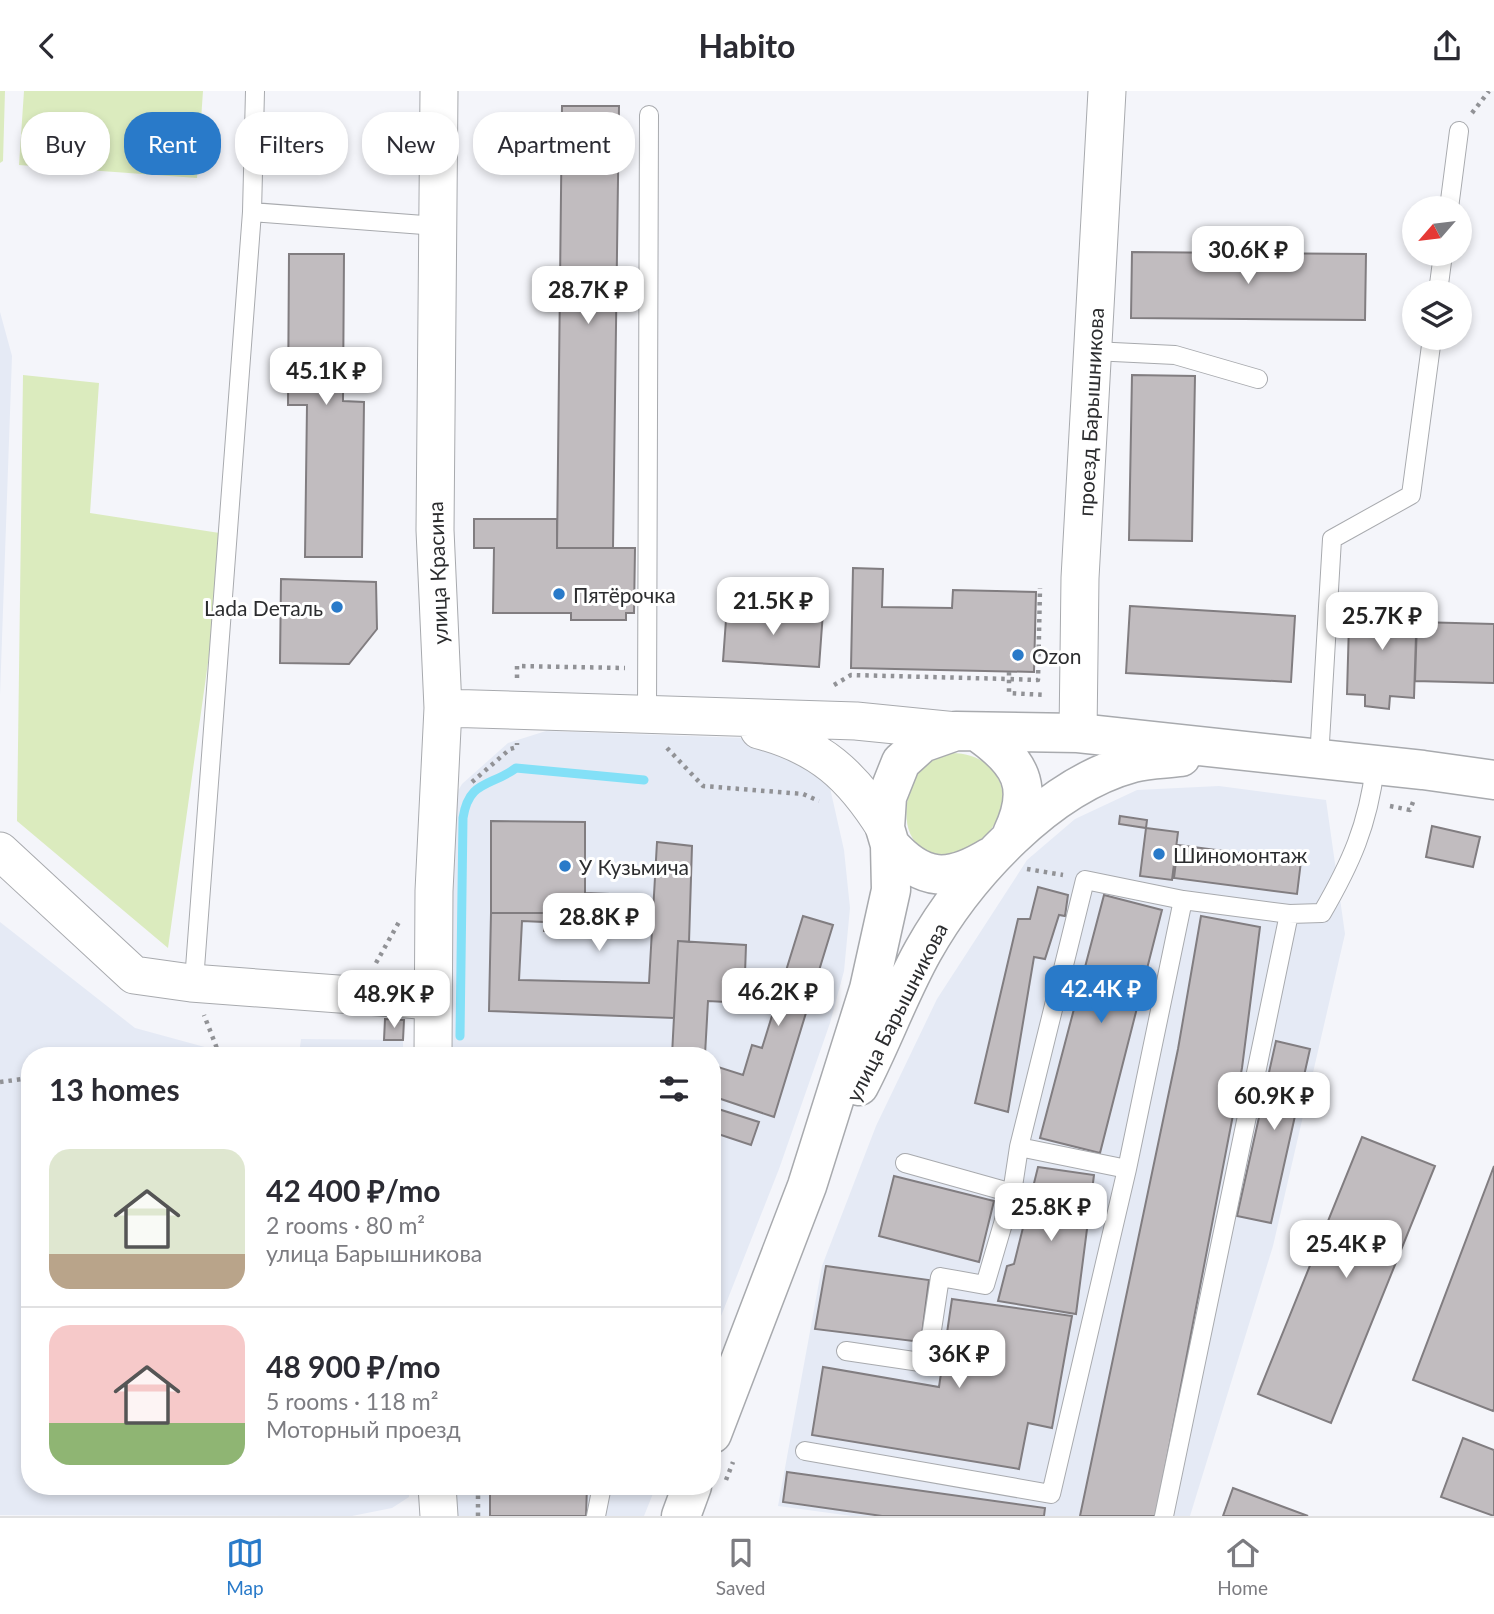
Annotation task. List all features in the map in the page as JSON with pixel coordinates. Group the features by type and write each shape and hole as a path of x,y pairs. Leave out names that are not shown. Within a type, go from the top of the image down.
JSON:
{"main road":[{"name":"улица Барышникова","path":"721,1411 807,1186 875,966 891,890 887,797 901,762 922,743 968,732 1078,733 1319,759 1373,784 1423,770 1494,780"},
{"path":"887,837 905,862 923,872 945,876 968,871 1009,853 1023,813 1024,792 1017,767 1002,749 968,732"},
{"name":"улица Барышникова","path":"807,1186 867,1070 922,952 956,899 1009,853 1054,804 1132,764 1224,750"},
{"path":"681,1516 689,1495"}],"street":[{"name":"улица Красина","path":"433,1047 434,891 443,708 435,586 439,91"},
{"name":"проезд Барышникова","path":"1078,733 1080,578 1107,91"},
{"path":"443,708 647,712 714,719 792,738 822,756 865,796 887,837"},
{"name":"улица Барышникова","path":"714,719 856,721 968,732"},
{"path":"0,851 134,975 193,976 357,996 433,1001"},
{"path":"437,1495 439,1516"}],"lane":[{"path":"193,976 252,212 255,91"},
{"path":"647,712 649,115"},
{"path":"1451,196 1459,131"},
{"path":"252,212 437,226"},
{"path":"1319,759 1332,539 1411,495 1430,350"},
{"path":"1093,351 1175,355 1258,379"},
{"path":"846,1352 927,1363 940,1277 985,1285 1012,1193 1019,1147 1085,880 1184,900 1289,914 1322,913 1351,864 1373,784"},
{"path":"805,1451 1051,1494 1127,1169 1184,900"},
{"path":"1164,1516 1289,914"},
{"path":"1019,1147 1127,1169"},
{"path":"905,1163 1012,1193"},
{"path":"596,1516 600,1495"}],"path":[{"path":"1009,672 1009,679 1038,680 1040,588"},
{"path":"1373,784 1410,810 1423,770"},
{"path":"704,786 803,794 826,803"},
{"path":"1009,853 1085,880"},
{"path":"357,996 405,913"},
{"path":"193,976 217,1047"},
{"path":"0,1082 21,1079"},
{"path":"478,1495 478,1516"}],"shaded area":[{"path":"0,312 12,356 0,695"},
{"path":"546,731 746,738 828,779 844,850 850,908 844,971 830,1023 779,1169 721,1316 721,1047 447,1047 455,796 462,784 508,743"},
{"path":"1219,786 1326,800 1345,934 1273,1246 1190,1516 852,1516 778,1506 822,1266 876,1126 937,999 1027,860 1075,819 1137,790"},
{"path":"0,922 135,1028 205,1047 21,1047 21,1495 409,1497 392,1508 352,1516 0,1515"},
{"path":"301,1039 403,1040 403,1047 300,1047"},
{"path":"452,1495 652,1495 644,1516 453,1516"}],"green space":[{"path":"0,91 5,91 3,161 0,163"},
{"path":"24,91 203,91 202,112 124,112 124,173 110,172 110,112 23,112"},
{"path":"156,175 197,175 197,178"},
{"path":"23,375 99,383 90,513 226,534 168,948 17,821"},
{"path":"950,753 968,755 982,761 993,770 1003,795 995,824 983,838 949,856 932,854 914,841 909,830 907,805 914,780 921,769 929,761"}],"building":[{"path":"562,106 619,106 619,112 562,112"},
{"path":"561,175 618,175 613,548 557,548"},
{"path":"1132,252 1366,254 1365,320 1131,318"},
{"path":"289,254 344,254 343,401 364,402 362,557 305,557 307,405 288,405"},
{"path":"1132,375 1195,376 1192,541 1129,540"},
{"path":"474,519 557,519 557,548 635,548 634,613 626,613 626,620 571,620 571,613 493,613 494,548 474,548"},
{"path":"853,568 883,569 882,607 952,608 953,590 1036,592 1034,672 851,668"},
{"path":"281,579 376,582 377,629 349,664 280,663"},
{"path":"1361,603 1417,604 1414,698 1390,696 1389,709 1365,706 1365,695 1347,694 1349,623 1352,611"},
{"path":"727,606 823,612 819,667 723,661"},
{"path":"1130,606 1295,616 1291,682 1126,673"},
{"path":"1417,622 1494,624 1494,683 1415,681"},
{"path":"1120,816 1147,820 1146,828 1119,824"},
{"path":"491,821 585,822 585,913 491,913"},
{"path":"1432,826 1480,837 1473,867 1426,857"},
{"name":"Шиномонтаж","path":"1146,828 1178,832 1172,880 1140,876"},
{"path":"657,842 692,846 689,942 678,941 674,1018 489,1011 491,913 585,913 585,893 609,894 607,924 595,923 583,931 544,931 544,922 522,921 519,980 649,983"},
{"path":"1178,845 1301,861 1297,894 1174,878"},
{"path":"1038,887 1068,895 1065,916 1059,915 1045,959 1034,957 1008,1112 975,1103 1018,919 1030,919"},
{"path":"1104,895 1162,910 1100,1153 1040,1138"},
{"path":"803,916 833,925 774,1117 721,1099 721,1068 743,1075 752,1045 762,1048"},
{"path":"1201,916 1260,927 1242,1068 1156,1516 1080,1516 1178,1049"},
{"path":"678,941 746,945 744,1003 708,1001 705,1047 672,1047"},
{"path":"385,1019 404,1020 403,1040 384,1040"},
{"path":"1276,1041 1310,1049 1271,1223 1237,1216"},
{"path":"721,1110 759,1122 751,1145 721,1135"},
{"path":"1362,1137 1435,1166 1331,1423 1258,1394"},
{"path":"1494,1166 1494,1409 1493,1411 1413,1380"},
{"path":"1038,1167 1094,1175 1076,1314 998,1301 1007,1266 1014,1264"},
{"path":"894,1176 994,1201 979,1262 879,1236"},
{"path":"826,1266 929,1280 921,1342 815,1329"},
{"path":"952,1299 1072,1316 1052,1428 1028,1423 1019,1469 812,1435 823,1367 939,1387"},
{"path":"1463,1438 1494,1450 1494,1516 1441,1497"},
{"path":"787,1472 1045,1508 1044,1516 882,1516 783,1502"},
{"path":"1233,1488 1308,1516 1223,1516"},
{"path":"490,1495 587,1495 586,1516 490,1516"}],"waterway":[{"path":"460,1036 463,818 470,797 482,786 516,768 644,780"}],"place":[{"name":"Пятёрочка","path":"559,594"},
{"name":"Lada Dеталь","path":"337,607"},
{"name":"Ozon","path":"1018,655"},
{"name":"Шиномонтаж","path":"1159,854"},
{"name":"У Кузьмича","path":"565,866"}]}
